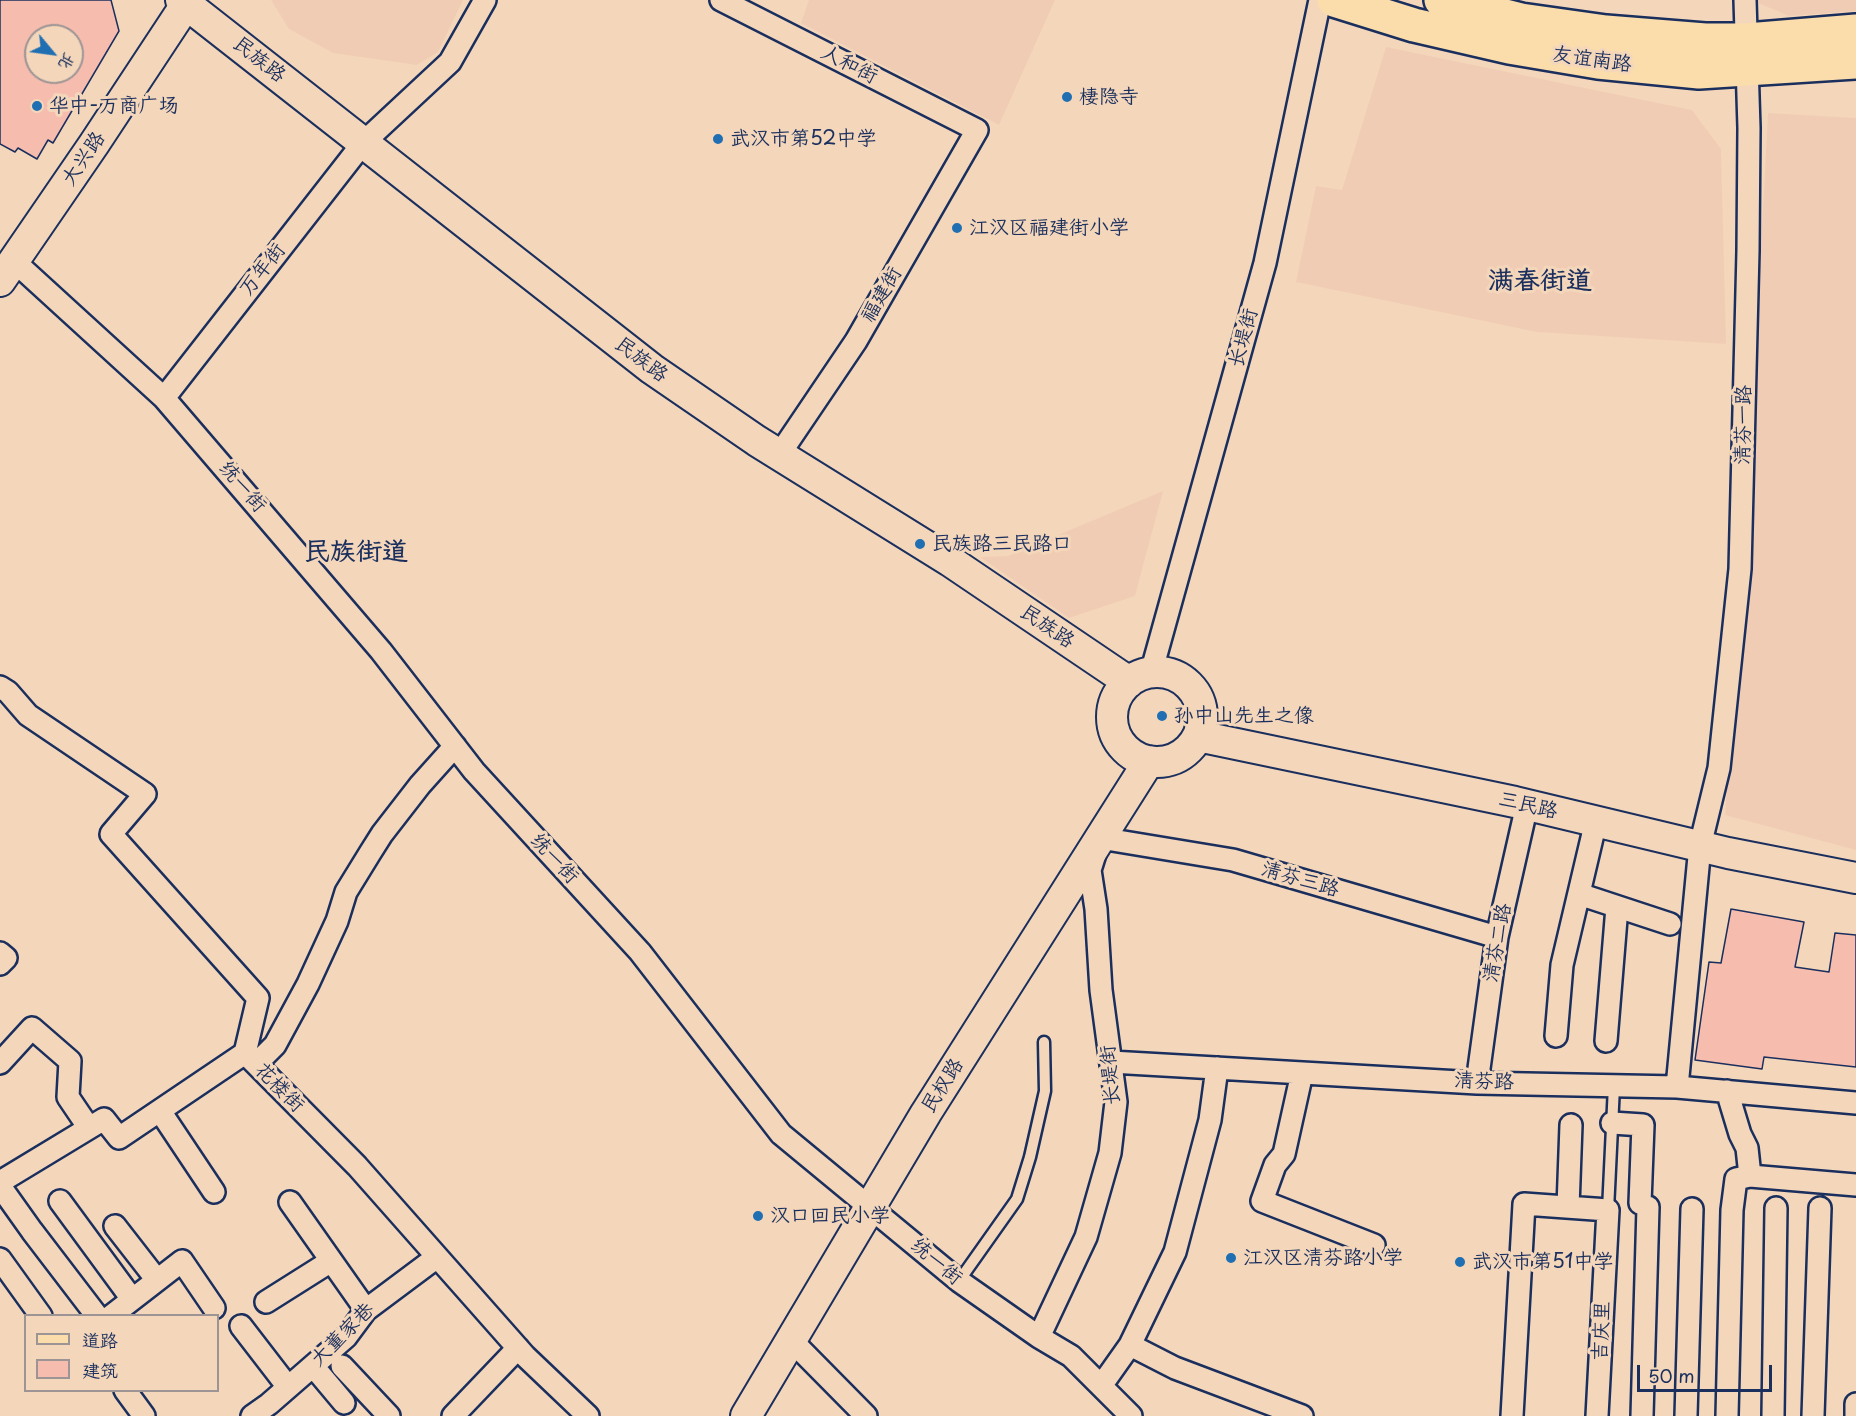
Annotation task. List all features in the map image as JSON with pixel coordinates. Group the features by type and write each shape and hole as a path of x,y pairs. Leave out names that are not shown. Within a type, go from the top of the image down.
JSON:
{"main road":[{"name":"友谊南路","path":"1334,0 1414,26 1520,49 1598,62 1699,72 1747,55 1856,31"},
{"name":"友谊南路","path":"1441,0 1521,20 1606,32 1705,40 1747,55 1856,62"}],"street":[{"path":"363,142 450,62 485,0"},
{"name":"人和街","path":"721,0 977,130"},
{"name":"长堤街","path":"1140,677 1265,263 1320,0"},
{"name":"清芬一路","path":"1677,1087 1700,846 1719,768 1740,569 1748,252 1745,0"},
{"name":"民族路","path":"186,2 652,369 779,455 1140,677"},
{"name":"大兴路","path":"7,271 186,2"},
{"name":"福建街","path":"779,455 856,341 977,130"},
{"name":"万年街","path":"164,398 363,142"},
{"name":"统一街","path":"7,271 164,398 381,651 474,771 640,952 781,1134 959,1281 1039,1337 1071,1356 1131,1416"},
{"path":"1167,673 1182,679 1200,702 1202,721 1198,736 1181,756 1162,762 1138,758 1125,749 1116,735 1112,712 1117,697 1140,677 1167,673"},
{"name":"花楼街","path":"0,687 8,692 28,716 145,794 111,834 258,998 250,1059 357,1166 518,1348 588,1416"},
{"name":"三民路","path":"1198,736 1527,805 1700,846 1856,878"},
{"path":"95,1314 32,1231 0,1184 104,1119 119,1138 160,1111 275,1046 308,984 337,921 346,892 382,834 420,785 455,746"},
{"name":"民权路","path":"746,1416 926,1113 1149,760"},
{"name":"清芬二路","path":"1477,1083 1497,937 1527,805"},
{"path":"1556,1036 1562,965 1596,822"},
{"name":"长堤街","path":"1039,1337 1086,1237 1110,1152 1116,1102 1101,990 1096,909 1090,870 1100,838"},
{"name":"清芬三路","path":"1100,838 1233,860 1497,937"},
{"path":"1579,894 1670,924"},
{"path":"1606,1041 1617,907"},
{"path":"0,952 6,957 0,964"},
{"path":"0,1063 32,1028 70,1061 68,1097 89,1128"},
{"name":"清芬路","path":"1111,1062 1477,1083 1677,1087 1856,1103"},
{"path":"1101,1386 1130,1345 1175,1252 1209,1120 1216,1068"},
{"path":"1302,1073 1284,1154 1275,1165 1262,1201 1374,1245"},
{"path":"1727,1091 1740,1134 1747,1148 1750,1176"},
{"path":"160,1111 214,1192"},
{"path":"1612,1123 1643,1125 1642,1416"},
{"path":"1568,1207 1571,1125"},
{"path":"1727,1416 1732,1210 1736,1179 1750,1176 1856,1185"},
{"path":"60,1202 132,1299"},
{"path":"290,1202 366,1310"},
{"path":"1512,1416 1524,1204 1608,1210"},
{"path":"1773,1416 1776,1208"},
{"path":"1813,1416 1820,1208"},
{"path":"1686,1416 1692,1209"},
{"name":"吉庆里","path":"1597,1416 1608,1210"},
{"path":"115,1226 157,1280"},
{"name":"大董家巷","path":"252,1416 346,1337 366,1310 437,1257"},
{"path":"0,1259 40,1314"},
{"path":"113,1314 182,1261 214,1308"},
{"path":"266,1302 331,1261"},
{"path":"241,1326 288,1388"},
{"path":"791,1340 866,1416"},
{"path":"1130,1345 1175,1368 1290,1414"},
{"path":"453,1416 518,1348"},
{"path":"313,1366 342,1401 359,1384"},
{"path":"342,1366 390,1416"},
{"path":"132,1393 144,1416"},
{"path":"1856,1404 1856,1416"}],"lane":[{"path":"959,1281 1017,1199 1030,1157 1045,1091 1044,1042"},
{"path":"1608,1210 1614,1086"}],"shaded area":[{"path":"271,0 463,0 438,52 417,65 333,53 289,29"},
{"path":"809,0 1055,0 999,125 801,23"},
{"path":"1757,0 1856,0 1856,11 1789,16 1758,3"},
{"path":"1386,47 1692,110 1721,149 1726,344 1537,332 1296,282 1316,186 1342,190"},
{"path":"1768,113 1856,118 1856,850 1725,815 1753,401"},
{"path":"1163,491 1135,596 1069,618 980,557 1008,556"}],"building":[{"name":"华中-万商广场","path":"0,0 111,0 119,31 53,143 48,140 37,159 18,148 15,152 0,144"},
{"path":"1731,909 1804,922 1795,967 1829,972 1835,933 1856,935 1856,1067 1764,1057 1762,1069 1695,1060 1709,962 1721,963"}],"place":[{"name":"棲隐寺","path":"1067,97"},
{"name":"华中-万商广场","path":"37,106"},
{"name":"武汉市第52中学","path":"718,139"},
{"name":"江汉区福建街小学","path":"957,228"},
{"name":"民族路三民路口","path":"920,544"},
{"name":"孙中山先生之像","path":"1162,716"},
{"name":"汉口回民小学","path":"758,1216"},
{"name":"江汉区清芬路小学","path":"1231,1258"},
{"name":"武汉市第51中学","path":"1460,1262"}],"district":[{"name":"满春街道","path":"1540,282"},
{"name":"民族街道","path":"356,553"}]}
